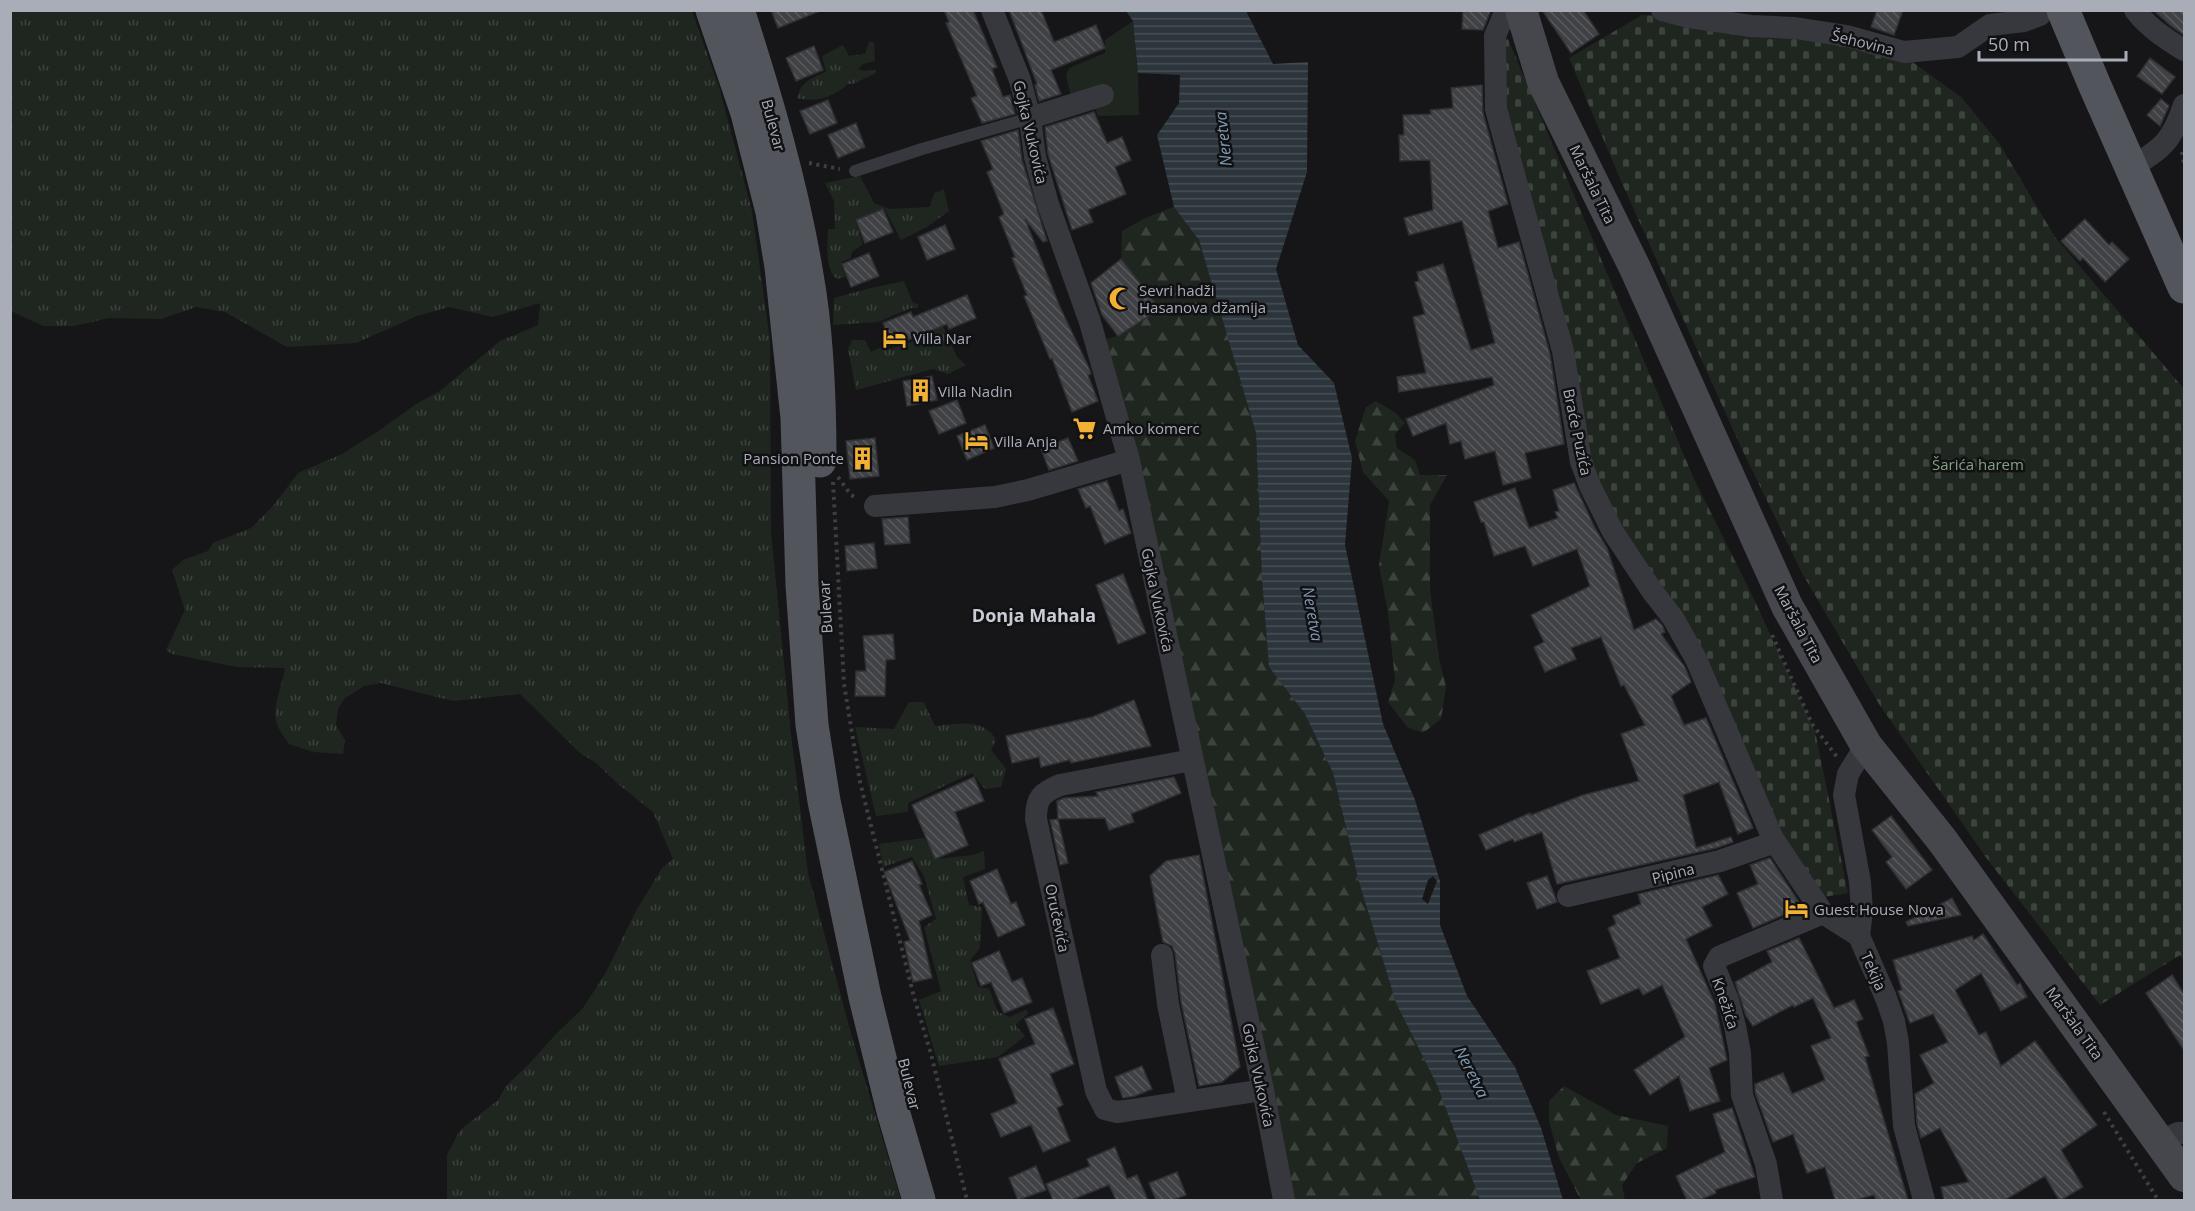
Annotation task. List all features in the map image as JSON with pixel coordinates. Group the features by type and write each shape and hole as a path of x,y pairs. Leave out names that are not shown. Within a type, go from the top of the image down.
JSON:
{"main road":[{"path":"712,10 747,113 772,212 781,267 797,418 802,585 812,725 824,801 868,1009 893,1111 919,1200"},
{"name":"Bulevar","path":"738,10 779,145 807,276 817,362 820,413 821,506 828,659 844,796 858,874 912,1095 941,1200"},
{"path":"2052,13 2095,86 2184,286"}],"street":[{"name":"Gojka Vukovića","path":"992,10 1020,80 1030,118 1035,158 1047,204 1090,322 1129,460 1263,1090 1284,1200"},
{"name":"Braće Puzića","path":"1509,10 1503,17 1495,36 1496,109 1563,351 1581,462 1613,532 1673,618 1696,659 1775,842 1823,913"},
{"name":"Maršala Tita","path":"1521,10 1543,82 1635,268 1787,606 1866,745 2172,1137 2184,1176"},
{"name":"Šehovina","path":"1662,10 1689,17 1753,18 1847,36 1904,52 1958,47 1990,25 2024,21 2052,13"},
{"path":"2136,10 2155,30 2184,50"},
{"path":"1030,118 1103,95"},
{"path":"2132,167 2158,150 2176,129 2184,105"},
{"path":"875,506 995,497 1028,490 1129,460"},
{"name":"Tekija","path":"1866,745 1848,774 1844,795 1860,882 1862,911 1859,936 1887,998 1894,1020 1898,1043 1904,1126 1924,1200"},
{"name":"Oručevića","path":"1192,760 1060,785 1044,792 1036,807 1036,819 1100,1102 1105,1109 1117,1112 1263,1090"},
{"name":"Pipina","path":"1569,897 1720,861 1775,842"},
{"path":"1823,913 1859,936"},
{"name":"Knežića","path":"1772,1200 1766,1164 1742,1095 1740,1053 1735,1026 1728,1000 1714,966 1719,957 1823,913"},
{"path":"1162,955 1168,1004 1188,1101"}],"lane":[{"path":"855,171 1030,118"}],"path":[{"path":"805,154 808,173"},
{"path":"807,163 855,171"},
{"path":"875,506 851,495 832,470 844,684 858,771 866,812 931,1054 967,1200"}],"green space":[{"path":"11,10 692,11 719,87 752,211 770,340 771,532 791,734 808,873 852,1037 901,1200 447,1200 447,1155 460,1130 498,1100 506,1086 583,1008 605,974 636,911 662,868 673,859 653,812 595,762 580,753 520,694 453,701 381,683 364,686 344,699 338,709 336,725 345,740 343,754 314,752 289,744 279,729 275,711 285,668 237,667 172,654 166,650 185,610 172,570 183,560 208,551 213,543 251,528 273,506 298,473 342,454 416,404 440,391 500,341 538,325 540,303 493,317 449,307 417,316 356,343 287,347 225,312 196,307 161,319 109,318 74,326 43,326 11,311"},
{"name":"Šarića harem","path":"1642,15 1702,18 1904,56 1961,97 1999,143 2055,237 2184,389 2184,961 2180,955 2100,1005 1985,856 1879,704 1802,573 1740,445 1621,181 1569,58"},
{"path":"1133,21 1139,115 1098,116 1093,104 1072,101 1066,76 1069,68 1105,53 1105,40"},
{"path":"1508,39 1694,479 1751,593 1815,731 1848,893 1823,897 1777,836 1606,508 1587,464 1509,129 1498,43"},
{"path":"869,42 874,42 875,61 863,64 858,69 875,70 876,73 853,84 848,84 824,98 811,100 797,98 808,81 826,72 822,56 843,45 849,56 865,54"},
{"path":"860,176 874,203 890,209 930,207 934,193 944,190 949,211 927,227 901,240 884,208 855,220 863,244 852,252 851,258 841,262 845,277 837,279 828,263 828,229 835,229 834,201 825,183"},
{"path":"1174,207 1199,239 1256,433 1262,579 1269,667 1305,714 1333,773 1359,882 1396,1003 1437,1085 1480,1200 1284,1200 1095,342 1118,336 1160,309 1121,259 1122,231 1145,218"},
{"path":"904,281 913,303 918,304 918,308 911,308 878,322 833,325 834,298"},
{"path":"942,324 957,357 966,365 948,374 933,369 856,390 848,349 852,340 865,340 871,352 884,346 891,349 923,338 925,329"},
{"path":"1376,401 1396,413 1405,423 1395,434 1397,448 1415,460 1420,475 1447,475 1430,505 1430,589 1439,658 1446,687 1441,719 1423,733 1407,727 1388,702 1395,680 1388,613 1379,565 1389,501 1363,472 1355,441 1366,407"},
{"path":"909,702 924,702 935,726 960,723 977,725 991,733 996,740 991,750 1006,769 1001,787 985,789 972,773 908,803 908,812 876,816 855,727 894,729"},
{"path":"924,838 936,859 973,855 984,851 985,869 963,877 969,905 982,907 980,948 970,961 978,987 989,989 998,1012 1010,1017 1027,1009 1028,1014 1015,1025 1025,1036 998,1057 939,1066 919,1000 941,991 924,927 936,919 924,876 912,857 883,867 879,844"},
{"path":"1564,1086 1616,1115 1668,1126 1667,1148 1637,1163 1622,1185 1625,1200 1581,1200 1559,1158 1549,1121 1549,1101"}],"water":[{"name":"Neretva","path":"1126,11 1246,11 1273,64 1308,62 1307,172 1276,269 1298,345 1334,383 1352,458 1345,545 1383,724 1415,800 1440,881 1440,925 1467,996 1515,1067 1541,1128 1563,1200 1480,1200 1437,1085 1396,1003 1359,882 1333,773 1305,714 1269,667 1262,579 1256,433 1199,240 1174,207 1157,135 1179,103 1180,75 1138,73 1133,21","holes":["1433,876 1437,881 1428,904 1422,899 1428,880"]}],"building":[{"path":"771,10 819,10 820,11 778,28"},
{"path":"944,10 973,10 997,67 992,69 1003,97 1010,95 1015,114 982,123 971,98 977,96 946,23 949,22"},
{"path":"1009,10 1041,10 1054,42 1096,25 1105,48 1051,70 1061,94 1039,101 1035,85 1037,84"},
{"path":"1463,10 1491,10 1483,30 1462,29"},
{"path":"1542,10 1583,10 1599,34 1571,53"},
{"path":"1877,10 1903,10 1894,35 1871,27"},
{"path":"2153,10 2184,10 2184,35 2171,26"},
{"path":"814,46 823,70 796,81 786,58"},
{"path":"2150,58 2175,77 2162,94 2137,76"},
{"path":"1482,85 1483,113 1508,204 1488,211 1498,248 1519,242 1550,354 1564,444 1525,453 1531,478 1503,485 1495,451 1465,459 1461,441 1450,444 1446,423 1413,436 1406,419 1494,385 1492,377 1399,392 1397,377 1426,373 1413,317 1425,314 1415,282 1419,281 1417,272 1443,264 1471,350 1495,343 1462,221 1409,235 1404,218 1433,210 1430,160 1400,161 1399,135 1404,135 1403,115 1431,114 1430,110 1453,108 1451,88"},
{"path":"2161,99 2169,106 2160,126 2147,115"},
{"path":"828,100 837,123 810,134 800,111"},
{"path":"1094,112 1107,143 1122,137 1131,160 1115,167 1126,194 1088,210 1093,222 1072,230 1048,154 1045,127"},
{"path":"856,123 865,147 838,158 828,135"},
{"path":"1018,130 1022,160 1047,241 1043,242 1025,219 1060,307 1090,370 1091,374 1088,375 1098,401 1072,412 1052,358 1050,359 1024,296 1027,295 1012,258 1015,257 999,217 1004,214 987,172 993,169 981,141"},
{"path":"883,209 893,232 865,243 856,220"},
{"path":"2085,219 2109,245 2112,242 2129,259 2105,282 2083,258 2080,261 2061,241"},
{"path":"945,225 955,249 927,260 918,237"},
{"path":"869,253 879,276 851,287 842,264"},
{"name":"Sevri hadži Hasanova džamija","path":"1121,259 1160,309 1118,336 1102,315 1091,283"},
{"path":"967,295 976,318 949,329 947,324 893,346 883,323 911,312 913,317"},
{"name":"Villa Nadin","path":"932,376 937,400 907,406 903,381"},
{"path":"957,400 966,423 939,434 929,411"},
{"path":"985,425 994,448 967,460 957,436"},
{"name":"Pansion Ponte","path":"875,438 879,476 850,479 846,441"},
{"path":"1068,438 1078,461 1049,470 1041,449"},
{"path":"1107,481 1119,511 1123,509 1131,533 1105,544 1090,506 1086,508 1078,489"},
{"path":"1574,483 1607,548 1634,630 1656,619 1662,625 1665,632 1661,634 1685,667 1691,682 1671,696 1684,725 1706,718 1753,828 1738,834 1719,782 1683,795 1696,848 1731,837 1733,842 1716,848 1557,884 1542,832 1514,842 1513,839 1486,850 1479,835 1530,813 1531,815 1583,795 1639,781 1621,734 1645,725 1624,685 1621,686 1601,637 1571,648 1576,659 1545,672 1534,647 1544,642 1531,615 1590,586 1577,549 1533,566 1525,546 1494,556 1484,522 1481,522 1474,502 1515,488 1529,528 1558,518 1555,512 1559,511 1553,490"},
{"path":"908,517 910,543 885,545 882,519"},
{"path":"874,543 877,568 847,571 845,546"},
{"path":"1123,574 1146,633 1118,644 1096,585"},
{"path":"893,634 895,659 886,660 885,696 855,696 856,671 866,671 863,636"},
{"path":"1134,700 1151,746 1041,767 1039,757 1012,763 1006,736 1092,717"},
{"path":"974,777 984,801 955,812 968,845 935,859 912,805"},
{"path":"1174,777 1181,793 1131,814 1134,822 1109,830 1105,818 1058,819 1057,801 1064,798 1098,796 1096,792"},
{"path":"1891,816 1932,870 1906,889 1886,862 1892,857 1872,830"},
{"path":"1058,819 1068,863 1060,865 1050,820"},
{"path":"1199,855 1240,1067 1222,1082 1199,1086 1181,1002 1175,953 1172,946 1163,942 1150,876 1166,861"},
{"path":"1770,858 1802,907 1753,928 1737,893 1758,884 1750,865"},
{"path":"912,861 932,915 919,921 932,978 913,982 904,942 910,940 884,872"},
{"path":"997,869 1011,904 1016,902 1025,925 998,937 983,902 979,904 970,881"},
{"path":"1718,875 1728,894 1702,907 1712,926 1686,939 1715,1004 1727,1060 1709,1068 1720,1101 1690,1111 1679,1076 1650,1095 1634,1070 1685,1037 1662,985 1643,995 1639,988 1601,1004 1587,971 1620,958 1608,928 1616,924 1613,916 1641,904 1638,894"},
{"path":"1547,876 1557,902 1537,909 1527,883"},
{"path":"1952,898 1961,915 1908,926 1906,922"},
{"path":"1983,934 2017,985 2020,983 2027,997 2001,1011 1981,973 1955,990 1979,1035 1986,1032 2001,1066 2035,1041 2097,1125 2061,1150 2083,1187 2061,1200 2045,1176 2005,1200 1944,1200 1941,1187 1969,1182 1940,1128 1921,1138 1917,1124 1915,1094 1934,1083 1920,1055 1948,1042 1933,1014 1910,1023 1898,991 1902,990 1893,960 1972,936 1974,940"},
{"path":"1799,938 1834,1008 1854,1000 1863,1019 1856,1022 1869,1056 1865,1057 1908,1200 1876,1200 1874,1195 1856,1200 1835,1200 1825,1167 1807,1173 1793,1134 1773,1142 1755,1092 1755,1084 1783,1073 1792,1094 1825,1080 1811,1046 1831,1038 1813,998 1794,1007 1793,1005 1753,1026 1746,1016 1735,982 1772,962 1767,951"},
{"path":"999,951 1012,982 1022,978 1032,1002 1004,1013 991,982 981,986 972,963"},
{"path":"2172,975 2184,994 2184,1050 2146,993"},
{"path":"1053,1008 1074,1064 1050,1074 1063,1105 1057,1108 1070,1141 1043,1152 1031,1125 1001,1137 991,1114 1017,1103 999,1059 1035,1044 1025,1019"},
{"path":"1142,1066 1152,1089 1123,1098 1115,1077"},
{"path":"1732,1108 1755,1177 1715,1190 1716,1193 1700,1200 1687,1200 1676,1176 1725,1152 1713,1114"},
{"path":"1115,1147 1127,1179 1137,1175 1148,1200 1116,1200 1109,1185 1071,1200 1053,1200 1046,1184 1090,1166 1087,1159"},
{"path":"1036,1166 1046,1190 1018,1200 1009,1178"},
{"path":"1177,1172 1186,1195 1173,1200 1156,1200 1149,1183"}],"place":[{"name":"Sevri hadži Hasanova džamija","path":"1121,299"},
{"name":"Villa Nar","path":"895,338"},
{"name":"Villa Nadin","path":"920,391"},
{"name":"Amko komerc","path":"1085,428"},
{"name":"Villa Anja","path":"976,441"},
{"name":"Pansion Ponte","path":"862,458"},
{"name":"Guest House Nova","path":"1796,909"}],"district":[{"name":"Donja Mahala","path":"1034,615"}]}
